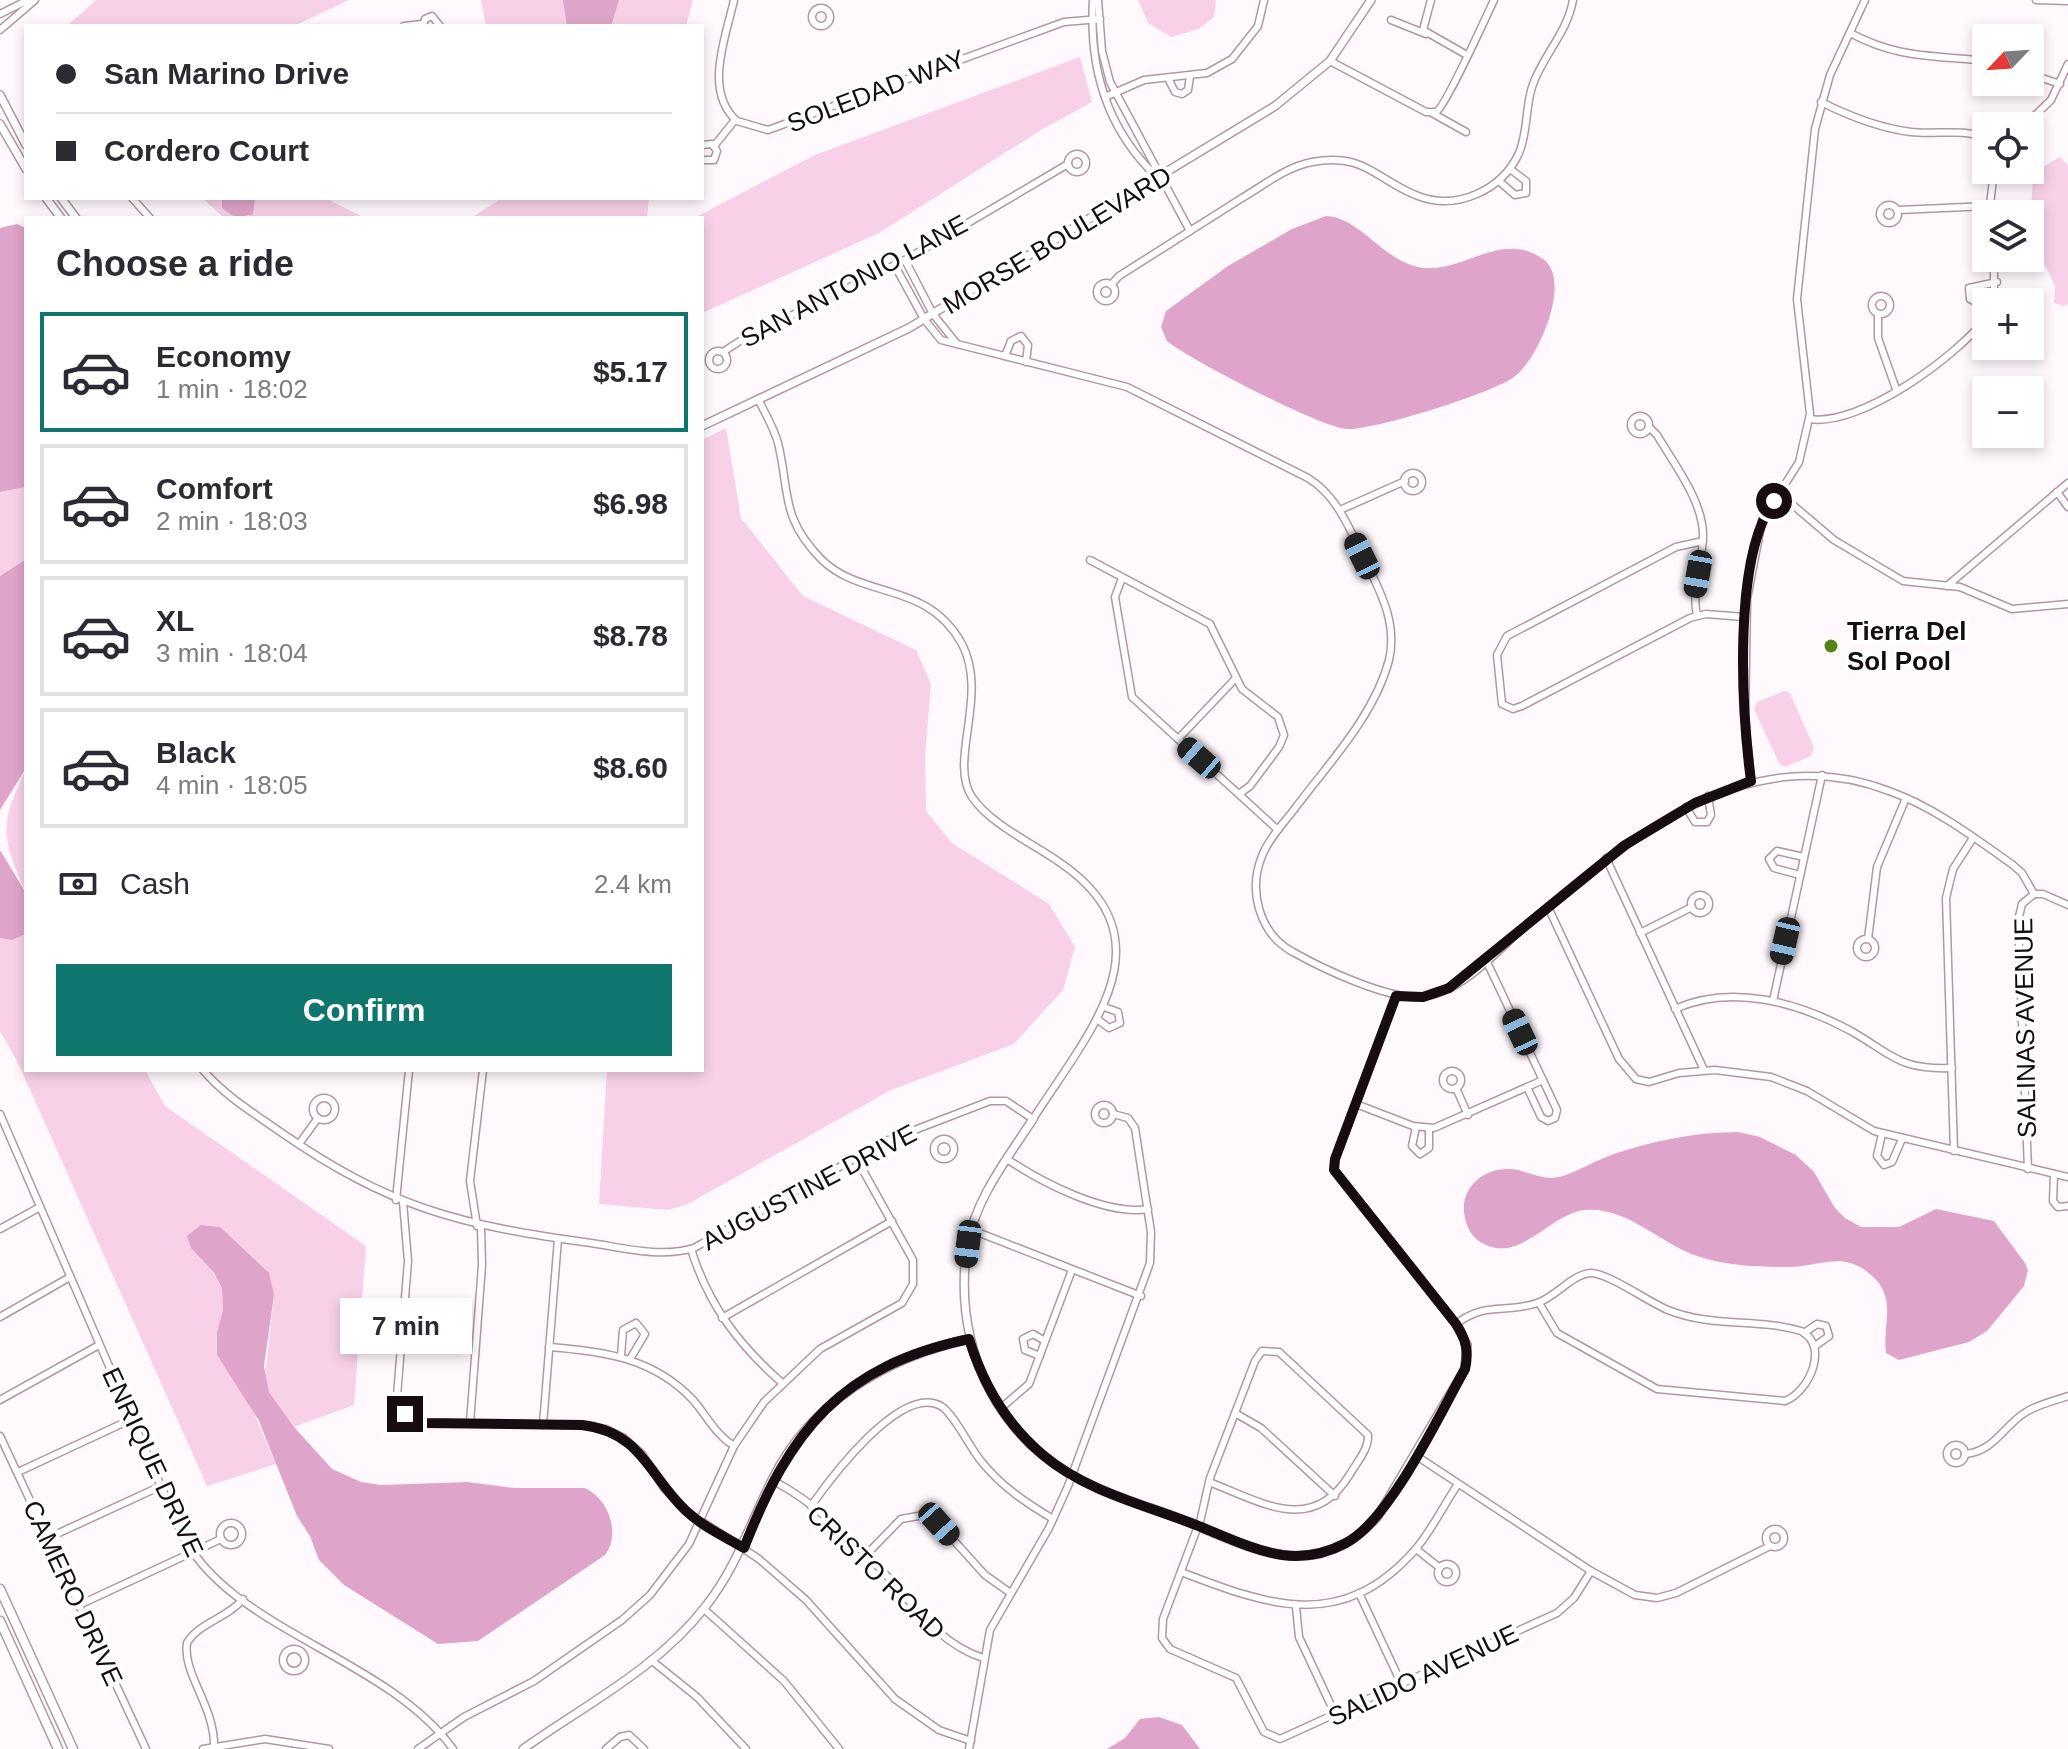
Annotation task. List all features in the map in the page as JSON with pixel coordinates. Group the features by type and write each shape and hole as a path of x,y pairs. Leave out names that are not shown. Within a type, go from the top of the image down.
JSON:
{"main road":[{"path":"0,1589 73,1749"},
{"path":"0,1621 58,1749"}],"street":[{"path":"0,14 28,0"},
{"path":"0,30 35,0"},
{"path":"704,160 711,161 716,157 714,146 735,120 725,107 719,86 734,0"},
{"path":"1095,0 1091,19 1093,59 1105,97 1143,163 1159,178"},
{"path":"1095,0 1105,65 1115,92 1190,231"},
{"path":"1105,97 1144,80 1190,76 1219,67 1243,50 1258,26 1264,0"},
{"name":"MORSE BOULEVARD","path":"704,425 933,314 1275,106 1330,61 1371,0"},
{"path":"1426,34 1422,25 1431,0"},
{"path":"1434,112 1447,102 1465,54 1494,0"},
{"path":"1111,285 1119,276 1289,170 1318,161 1366,166 1409,192 1430,200 1461,199 1499,181 1510,169 1524,137 1533,84 1567,24 1573,0"},
{"path":"1751,781 1746,742 1744,617 1762,521 1799,462 1810,419 1811,394 1797,299 1821,102 1865,0"},
{"path":"2036,0 2068,1"},
{"path":"423,24 432,16 438,24"},
{"name":"SOLEDAD WAY","path":"735,120 757,129 779,129 1049,28 1100,19"},
{"path":"1391,20 1465,54"},
{"path":"1850,33 1886,51 1911,57 1972,60"},
{"path":"1330,61 1434,112 1466,132"},
{"path":"2039,112 2060,84 2068,64"},
{"path":"1168,78 1175,92 1182,94 1188,90 1190,76"},
{"path":"2044,79 2060,84"},
{"path":"0,95 24,141"},
{"path":"1821,102 1860,120 1893,129 1972,135"},
{"path":"0,124 24,166"},
{"path":"704,145 714,146"},
{"name":"SAN ANTONIO LANE","path":"723,352 743,339 895,266 1068,164"},
{"path":"1499,181 1515,195 1526,193 1526,181 1510,169"},
{"path":"62,200 74,216"},
{"path":"134,200 148,216"},
{"path":"1898,210 1972,210"},
{"path":"905,260 933,314 957,344"},
{"path":"895,266 924,319 941,340 1141,393 1308,478 1322,487 1340,510 1388,612 1389,658 1372,703 1266,847 1255,878 1258,904 1268,929 1297,955 1396,996 1437,994 1486,960 1606,858 1686,807 1751,781 1822,775 1874,785 1906,798 1973,838 2022,873 2034,894 2043,894 2068,905"},
{"path":"1996,272 1996,288"},
{"path":"1972,300 1969,288 1997,282"},
{"path":"1878,314 1878,338 1896,389"},
{"path":"1810,419 1827,421 1849,416 1935,364 1972,331"},
{"path":"1005,356 1011,341 1021,336 1028,345 1026,362"},
{"path":"758,399 777,441 790,514 817,555 843,573 922,603 941,617 959,640 974,682 965,773 968,791 981,808 1075,872 1098,895 1110,919 1117,949 1115,976 1104,1007 986,1193 972,1230 964,1285 969,1339 988,1387 1032,1445 1072,1475 1198,1526 1284,1555 1333,1550 1359,1534 1378,1516 1465,1369 1467,1345 1456,1324 1336,1176 1335,1159 1396,996"},
{"path":"1649,427 1657,435 1700,514 1703,541 1695,591 1697,615"},
{"path":"1340,510 1405,481"},
{"path":"1947,586 2068,483"},
{"path":"2057,492 2068,507"},
{"path":"1780,494 1834,540 1903,581 1960,587 2012,609 2067,606"},
{"path":"1703,541 1676,547 1507,636 1498,649 1502,704 1513,709 1697,615 1744,617"},
{"path":"1090,560 1210,624 1242,689 1278,717 1284,735 1258,776 1239,794"},
{"path":"1122,578 1115,597 1130,693 1278,830"},
{"path":"1178,739 1236,678"},
{"path":"1773,1001 1822,775"},
{"path":"1686,807 1695,822 1707,822 1711,815 1708,796"},
{"path":"1868,939 1877,867 1906,798"},
{"path":"1954,1151 1946,898 1953,869 1973,838"},
{"path":"1800,875 1774,868 1769,859 1777,851 1804,857"},
{"path":"1606,858 1704,1070"},
{"name":"SALINAS AVENUE","path":"2028,1169 2018,921 2022,904 2034,894"},
{"path":"1548,907 1630,1076 1649,1082 1704,1070 1771,1077 1807,1091 1851,1120 1882,1134 2068,1177"},
{"path":"1640,933 1692,907"},
{"path":"1486,960 1557,1110 1552,1120 1541,1117 1527,1087"},
{"path":"1675,1009 1714,997 1773,1001 1828,1020 1908,1065 1952,1068"},
{"path":"1097,1019 1109,1028 1120,1023 1118,1012 1104,1007"},
{"name":"AUGUSTINE DRIVE","path":"205,1072 223,1091 350,1178 400,1201 479,1227 646,1251 691,1249 856,1158 995,1100 1006,1101 1033,1119"},
{"path":"409,1072 400,1201 408,1261 399,1403 405,1414 416,1421 594,1427 624,1438 642,1454 670,1495 700,1523 744,1548 832,1625 895,1699 939,1730 970,1745 990,1630 1053,1519 1072,1475 1141,1296 1152,1251 1135,1128 1128,1118 1113,1114"},
{"path":"470,1423 482,1265 479,1227 470,1181 483,1072"},
{"path":"1356,1104 1416,1127 1429,1128 1468,1115 1543,1080"},
{"path":"1456,1088 1468,1115"},
{"name":"ENRIQUE DRIVE","path":"0,1114 192,1552 218,1582 403,1699 453,1749"},
{"path":"299,1144 318,1118"},
{"path":"935,1123 941,1139"},
{"path":"1416,1127 1412,1146 1420,1154 1429,1148 1429,1128"},
{"path":"1882,1134 1877,1156 1884,1165 1892,1162 1902,1139"},
{"path":"0,1145 11,1139"},
{"path":"418,1749 464,1717 534,1681 636,1609 677,1563 700,1523 734,1446 781,1382 833,1340 897,1307 906,1298 913,1284 915,1267 856,1158"},
{"path":"1007,1159 1033,1176 1110,1206 1129,1211 1148,1209"},
{"path":"2054,1175 2053,1201 2058,1207 2068,1206"},
{"path":"0,1229 40,1207"},
{"path":"722,1318 892,1221"},
{"path":"972,1230 1141,1296"},
{"path":"543,1425 558,1239"},
{"path":"691,1249 706,1290 722,1318 751,1354 781,1382"},
{"path":"1001,1408 1026,1390 1072,1270"},
{"path":"1456,1324 1478,1309 1539,1303 1579,1277 1596,1273 1654,1304 1690,1318 1804,1333 1811,1338 1816,1355 1802,1388 1788,1400 1662,1390 1557,1333 1539,1303"},
{"path":"0,1317 70,1277"},
{"path":"621,1356 623,1330 636,1323 645,1334 630,1359"},
{"path":"1804,1333 1817,1324 1828,1328 1827,1339 1815,1346"},
{"path":"1040,1356 1025,1350 1023,1339 1033,1334 1045,1341"},
{"path":"523,1749 651,1660 704,1609 744,1548 772,1480 807,1427 854,1386 901,1359 969,1339"},
{"path":"0,1400 99,1345"},
{"path":"549,1347 621,1356 656,1371 683,1391 721,1438 734,1446"},
{"name":"SALIDO AVENUE","path":"1335,1496 1368,1445 1368,1435 1279,1352 1267,1350 1258,1355 1235,1413 1161,1626 1166,1646 1236,1678 1269,1736 1286,1739 1561,1610 1591,1571"},
{"path":"1965,1454 1977,1453 1994,1443 2027,1411 2068,1396"},
{"path":"811,1506 833,1473 867,1436 914,1407 932,1403 947,1412 994,1476 1053,1519"},
{"path":"1209,1482 1286,1510 1307,1510 1335,1496 1261,1428 1235,1413"},
{"path":"18,1472 132,1419"},
{"name":"CAMERO DRIVE","path":"0,1436 146,1749"},
{"path":"1415,1455 1591,1571 1635,1595 1667,1596 1770,1546"},
{"name":"CRISTO ROAD","path":"772,1480 811,1506 866,1555 939,1636 983,1658"},
{"path":"1181,1572 1252,1600 1296,1607 1359,1593 1396,1569 1416,1549 1458,1484"},
{"path":"48,1538 161,1486"},
{"path":"866,1555 901,1519 924,1515 939,1524 985,1575 1009,1592"},
{"path":"79,1605 221,1539"},
{"path":"1416,1549 1440,1568"},
{"path":"1359,1593 1402,1685"},
{"path":"214,1747 216,1735 212,1716 188,1665 187,1643 195,1633 225,1616 243,1599"},
{"path":"1296,1607 1299,1637 1336,1716"},
{"path":"704,1609 784,1681 839,1749"},
{"path":"300,1651 307,1638"},
{"path":"651,1660 697,1697 746,1749"},
{"path":"606,1749 620,1737 629,1735 644,1749"},
{"path":"203,1749 245,1740 280,1739 329,1749"}],"shaded area":[{"path":"96,0 349,0 298,24 69,24"},
{"path":"481,0 693,0 687,24 486,24"},
{"path":"563,0 619,0 612,24 567,24"},
{"path":"1138,0 1216,0 1214,17 1199,29 1171,37 1148,23"},
{"path":"1080,57 1092,102 1041,130 879,233 704,312 704,216 698,216 815,155"},
{"path":"2060,157 2068,165 2068,304 2064,306 2054,303 2055,286 2044,262 2044,200 2032,200 2032,184 2044,184 2044,166"},
{"path":"204,200 329,200 361,216 222,216"},
{"path":"222,200 255,200 253,214 233,216 222,208"},
{"path":"499,200 649,200 647,216 474,216"},
{"path":"1326,216 1348,223 1390,254 1414,266 1447,266 1510,249 1526,251 1543,259 1551,269 1553,301 1542,338 1523,368 1502,384 1458,401 1405,418 1346,429 1310,417 1255,391 1167,341 1161,327 1166,311 1228,266 1292,229"},
{"path":"17,224 24,227 24,487 0,492 0,228"},
{"path":"726,428 741,518 803,596 916,650 931,684 925,755 926,811 952,843 1049,904 1075,947 1063,990 1014,1044 891,1090 686,1205 667,1210 599,1204 607,1072 704,1072 704,439"},
{"path":"24,487 24,560 0,576 0,492"},
{"path":"24,560 24,771 0,810 0,576"},
{"path":"1784,691 1790,693 1814,748 1811,756 1785,767 1779,763 1754,709 1757,702"},
{"path":"24,773 24,888 8,843 6,830 11,804"},
{"path":"0,850 24,890 24,935 12,940 0,938"},
{"path":"24,935 24,1072 146,1072 165,1106 366,1246 354,1405 294,1427 269,1392 265,1379 274,1295 191,1248 222,1288 223,1310 217,1332 217,1355 247,1397 276,1464 207,1486 18,1063 0,1031 0,938 12,940"},
{"path":"1738,1132 1760,1137 1796,1155 1814,1172 1835,1208 1861,1227 1899,1227 1936,1209 1994,1221 2025,1263 2028,1270 2024,1286 1987,1331 1969,1342 1899,1360 1886,1353 1887,1302 1884,1293 1871,1275 1851,1263 1841,1261 1778,1267 1717,1262 1681,1249 1627,1219 1599,1210 1571,1214 1511,1247 1486,1245 1472,1234 1466,1223 1465,1198 1474,1182 1491,1172 1511,1169 1556,1178 1607,1156 1644,1145 1675,1138"},
{"path":"201,1225 220,1227 269,1273 274,1295 264,1366 269,1392 294,1427 332,1469 361,1482 381,1485 467,1482 515,1488 585,1488 600,1500 610,1518 612,1537 605,1555 478,1641 438,1644 344,1585 319,1560 310,1536 297,1516 259,1421 217,1355 217,1332 223,1310 222,1288 214,1273 191,1248 187,1236"},
{"path":"1159,1717 1182,1725 1200,1749 1107,1749 1125,1738 1140,1719"}],"place":[{"name":"Tierra Del Sol Pool","path":"1831,646"}],"route":[{"path":"405,1414 424,1423 582,1425 606,1429 624,1438 642,1454 664,1488 700,1523 744,1548 778,1469 807,1427 829,1405 878,1370 901,1359 969,1339 988,1387 1018,1431 1044,1456 1088,1484 1239,1542 1284,1555 1317,1554 1351,1540 1367,1528 1389,1500 1465,1369 1468,1358 1464,1336 1456,1324 1334,1170 1335,1159 1396,996 1437,994 1461,981 1593,868 1625,845 1695,803 1751,781 1746,742 1744,617 1758,536 1766,512 1774,501"}]}
